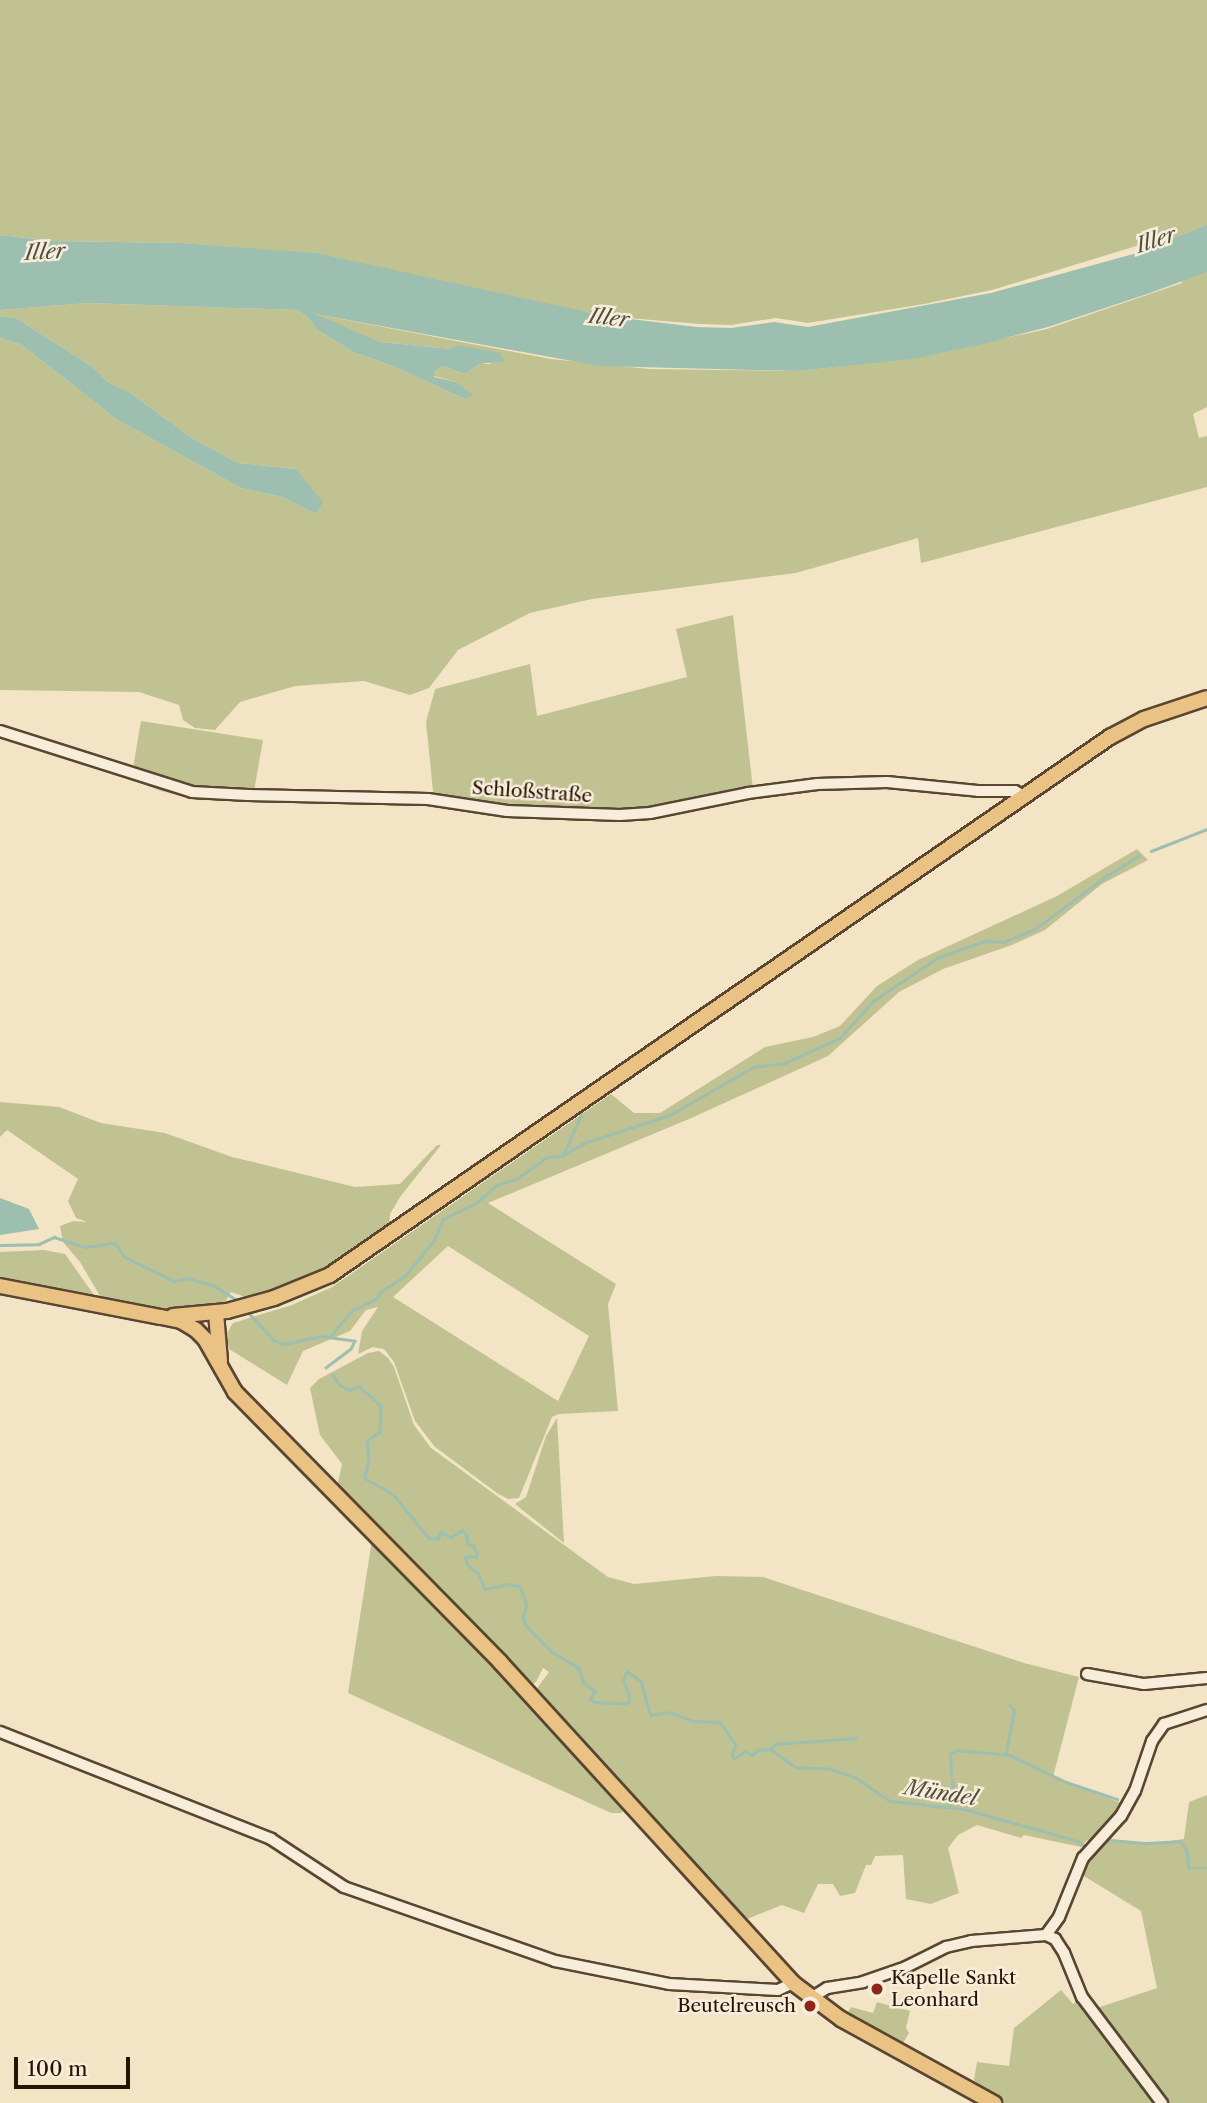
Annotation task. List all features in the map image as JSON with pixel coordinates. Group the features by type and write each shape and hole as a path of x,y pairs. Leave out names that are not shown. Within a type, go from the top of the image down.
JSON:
{"main road":[{"path":"161,1317 216,1313 256,1303 330,1275 1110,737 1144,719 1207,698"},
{"path":"0,1286 181,1321 205,1339 235,1392 474,1635 793,1983 865,2033 994,2103"},
{"path":"205,1339 216,1313"},
{"path":"216,1313 221,1370"}],"street":[{"name":"Schloßstraße","path":"0,731 192,792 428,799 507,811 620,815 650,813 748,793 817,784 887,782 1016,791 1024,796"},
{"path":"1087,1674 1144,1685 1207,1678"},
{"path":"1046,1935 1059,1917 1083,1858 1121,1816 1135,1791 1152,1741 1164,1724 1207,1710"},
{"path":"0,1731 271,1839 344,1888 555,1961 669,1984 778,1990 793,1983"},
{"path":"811,1997 827,1988 863,1982 906,1967 946,1947 971,1941 1046,1935 1055,1939 1064,1953 1082,1997 1124,2049 1162,2103"}],"green space":[{"path":"0,0 1207,0 1207,407 1193,414 1199,438 1207,436 1207,487 921,563 918,538 796,573 592,599 530,613 458,650 429,688 410,695 364,681 295,686 240,702 215,730 195,728 183,720 179,705 139,692 0,690 0,338 22,345 116,419 241,488 282,497 316,514 296,469 238,463 190,437 129,392 108,382 93,367 16,318 0,316 0,310 88,303 297,310 318,330 353,352 393,366 465,399 456,382 434,376 434,372 443,366 465,374 480,364 492,364 451,349 380,342 314,316 315,314 551,359 649,369 798,371 913,358 1047,329 1182,283 1169,236 992,290 924,304 808,323 776,318 731,325 699,324 605,316 245,248 181,243 54,241 0,235"},
{"path":"733,615 753,789 674,806 615,811 531,809 440,798 433,791 426,722 435,689 530,664 537,716 687,677 676,629"},
{"path":"141,721 263,740 254,791 199,786 195,788 188,783 133,768"},
{"path":"0,735 181,793 417,803 420,806 199,800 161,791 108,771 0,738"},
{"path":"1137,849 1148,860 1102,884 1045,930 1012,945 943,969 899,992 828,1056 689,1119 488,1203 616,1284 608,1304 618,1411 559,1414 552,1417 519,1498 508,1499 497,1493 435,1447 415,1421 394,1362 384,1349 373,1347 358,1354 362,1331 378,1307 366,1310 350,1331 303,1351 287,1385 229,1349 226,1335 233,1323 292,1305 332,1287 611,1094 634,1113 660,1113 765,1047 813,1037 840,1026 877,986 918,960 1057,896","holes":["448,1246 589,1336 558,1401 393,1297"]},
{"path":"0,1102 59,1107 101,1123 165,1133 232,1157 355,1187 400,1184 437,1145 441,1145 400,1197 390,1214 389,1226 313,1278 251,1299 231,1292 223,1305 172,1309 139,1308 103,1301 80,1262 63,1242 60,1226 73,1221 87,1222 76,1218 68,1201 78,1179 7,1130 0,1137"},
{"path":"44,1250 65,1254 94,1295 93,1301 0,1280 0,1252"},
{"path":"379,1351 394,1367 414,1425 431,1448 608,1577 634,1584 716,1576 763,1577 1024,1663 1079,1677 1053,1777 1124,1804 1091,1843 1087,1840 1081,1847 1024,1835 1021,1838 977,1825 958,1835 948,1848 959,1893 931,1904 906,1899 903,1855 875,1856 871,1865 866,1865 855,1893 840,1896 833,1884 818,1884 804,1913 782,1905 747,1919 691,1865 535,1691 549,1672 543,1668 536,1682 530,1686 337,1487 342,1464 320,1435 310,1388 319,1379 368,1353"},
{"path":"557,1418 564,1543 515,1504 526,1497 546,1436"},
{"path":"372,1540 514,1688 624,1810 621,1813 611,1813 348,1693"},
{"path":"1207,1795 1207,2103 1164,2103 1094,2009 1157,1988 1141,1911 1079,1873 1094,1851 1110,1841 1147,1844 1184,1839 1189,1802"},
{"path":"1061,1990 1073,2004 1079,1999 1157,2103 1002,2103 977,2090 974,2080 977,2062 1009,2066 1014,2028"},
{"path":"877,2002 910,2011 906,2028 909,2033 903,2043 848,2012 851,2007 873,2013"}],"water":[{"name":"Iller","path":"1207,225 1207,272 1150,293 1048,327 983,344 912,359 798,371 599,366 315,314 380,342 451,349 457,345 500,353 504,361 480,364 465,374 443,366 434,372 434,377 456,382 473,395 465,399 393,366 353,352 318,330 297,310 88,303 0,310 0,235 54,241 181,243 316,253 605,316 697,327 731,328 774,322 808,327 991,293 1137,253"},
{"path":"0,316 16,318 93,367 108,382 129,392 190,437 238,463 296,469 323,502 316,514 282,497 241,488 116,419 22,345 0,338"},
{"path":"0,1198 29,1209 39,1229 0,1235"}],"waterway":[{"path":"1151,851 1207,829"},
{"path":"331,1335 353,1310 376,1299 382,1291 406,1275 434,1240 443,1219 476,1203 497,1185 518,1178 547,1157 561,1156 584,1143 670,1115 753,1067 785,1063 840,1038 873,1001 939,957 985,941 1004,942 1035,929 1108,875 1139,856"},
{"path":"564,1153 581,1115"},
{"name":"Mündel","path":"0,1245 39,1244 54,1237 85,1247 115,1243 125,1257 174,1281 188,1278 213,1285 240,1302"},
{"name":"Mündel","path":"246,1310 274,1340 284,1344 321,1336 355,1341 351,1349 326,1368"},
{"name":"Mündel","path":"333,1375 340,1385 350,1390 359,1386 381,1406 380,1432 367,1441 369,1459 365,1478 393,1494 429,1538 438,1539 440,1532 451,1537 462,1530 467,1535 468,1544 474,1546 477,1553 476,1557 466,1557 467,1564 478,1573 485,1589 508,1584 520,1586 527,1605 523,1616 525,1624 551,1651 579,1668 584,1683 595,1691 591,1699 594,1702 628,1704 629,1695 623,1681 627,1671 641,1681 651,1715 670,1712 692,1721 720,1722 736,1745 732,1755 734,1758 745,1751 752,1755 758,1750 770,1749 796,1767 830,1769 855,1777 890,1801 964,1809 1078,1841 1086,1847"},
{"path":"1006,1753 1014,1710 1010,1706"},
{"path":"770,1749 776,1744 856,1738"},
{"path":"951,1774 950,1754 957,1750 1010,1755 1066,1782 1117,1799"},
{"path":"948,1807 954,1795 952,1780"},
{"path":"1099,1846 1110,1840 1147,1843 1180,1841 1187,1850 1189,1868 1207,1868"}],"place":[{"name":"Kapelle Sankt Leonhard","path":"877,1989"},
{"name":"Beutelreusch","path":"810,2006"}]}
